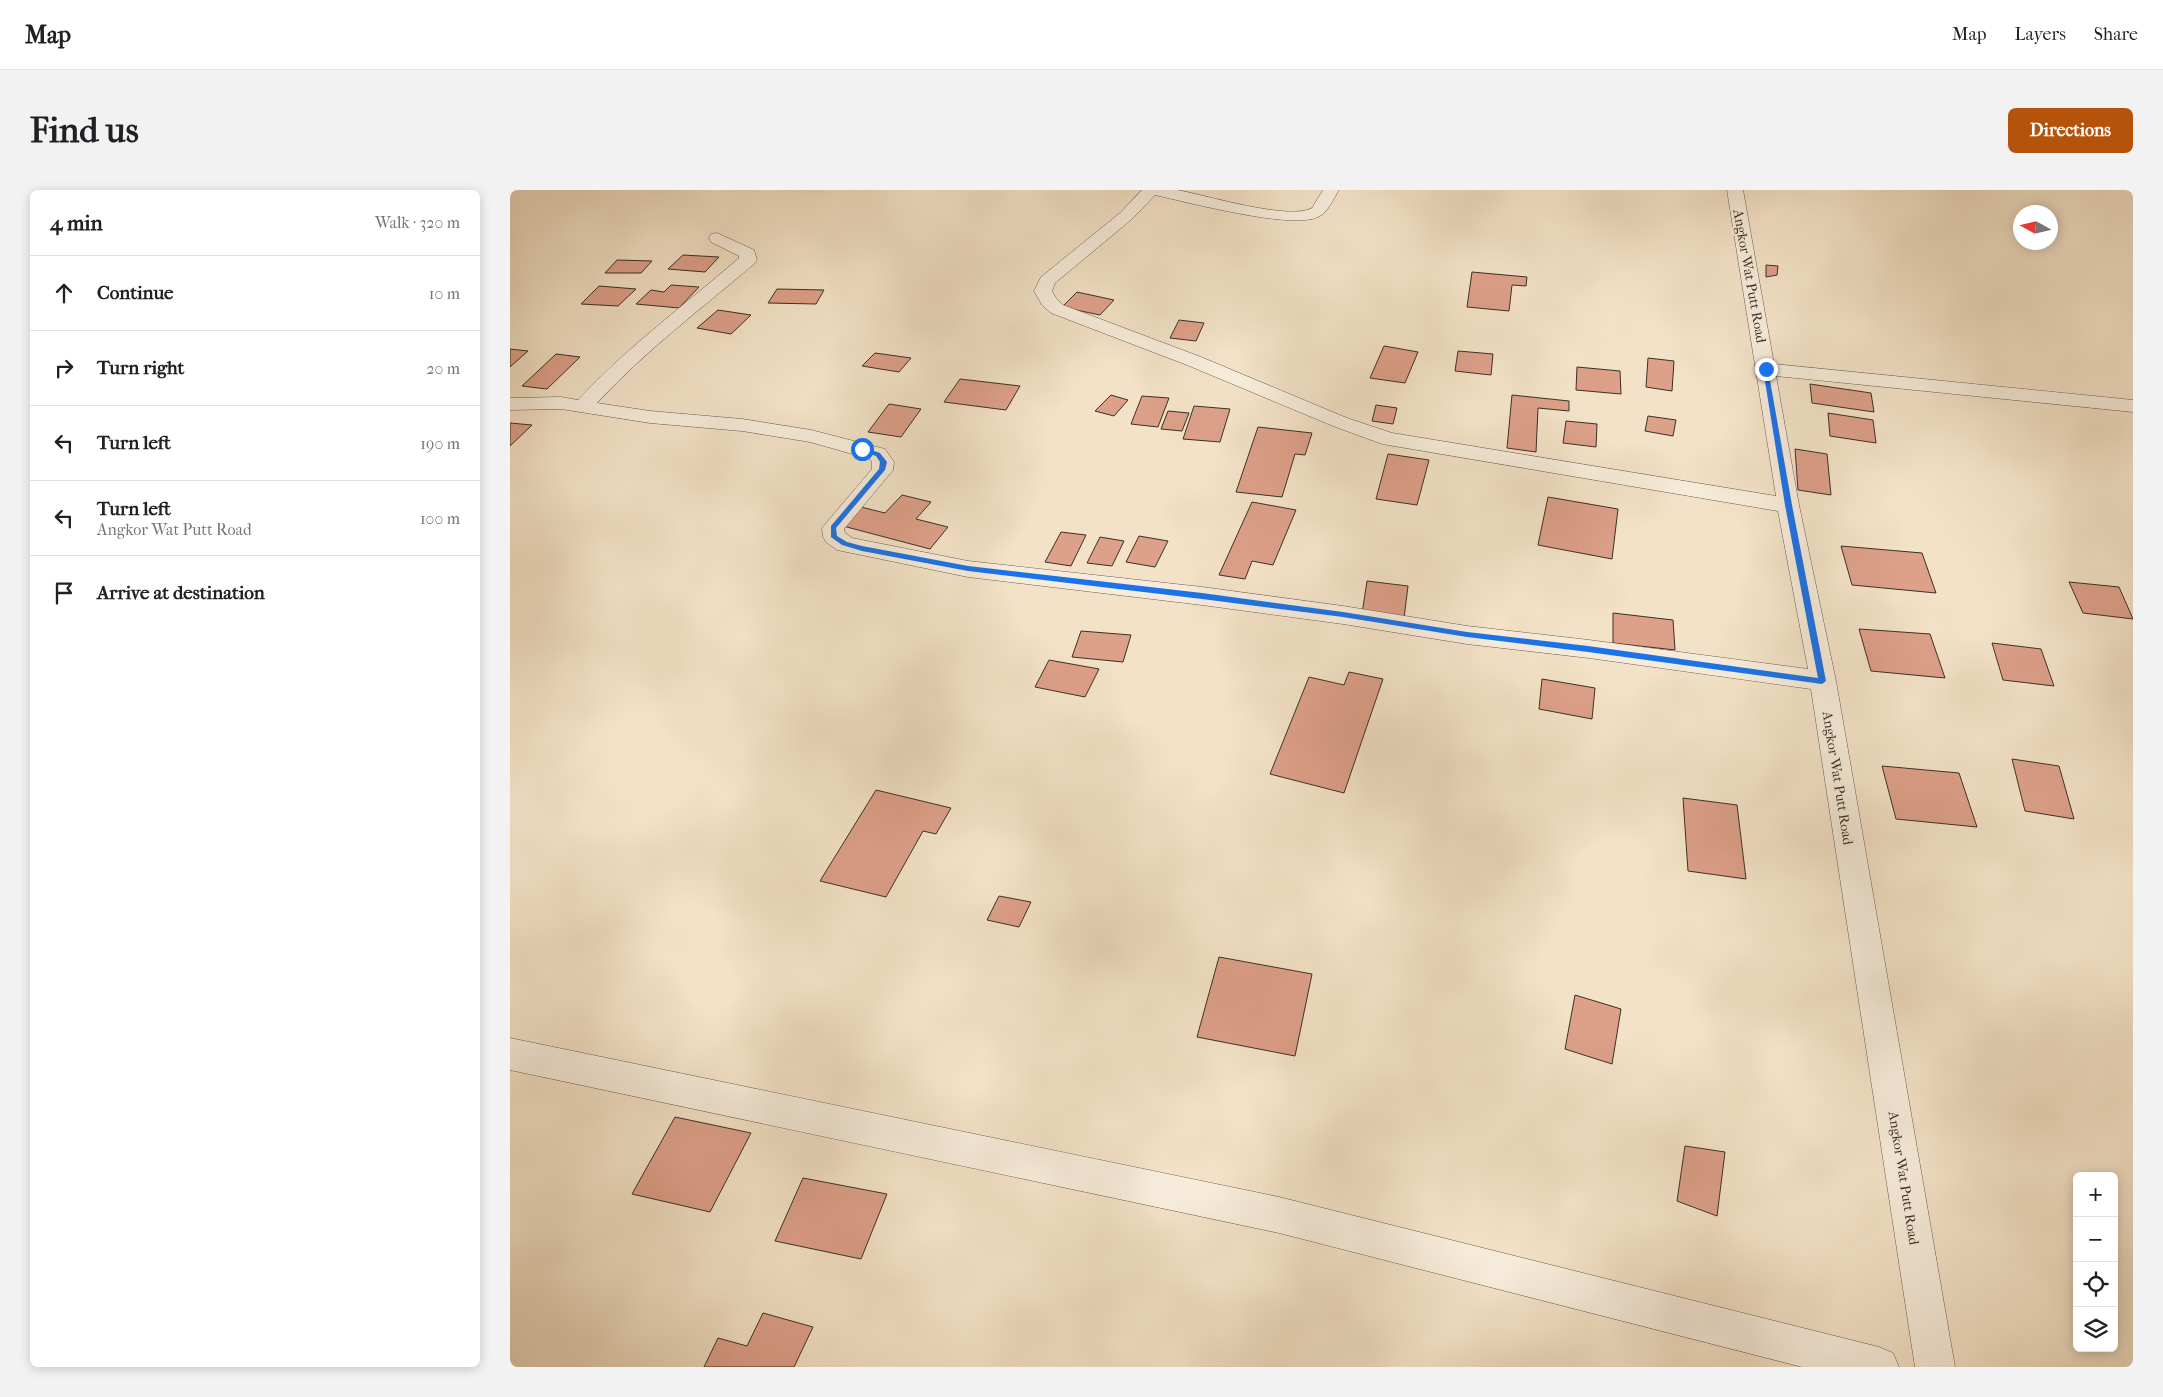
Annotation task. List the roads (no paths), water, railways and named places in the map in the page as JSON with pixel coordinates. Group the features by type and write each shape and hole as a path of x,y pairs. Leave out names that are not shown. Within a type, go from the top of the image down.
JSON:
{"street":[{"path":"1331,190 1318,211 1311,215 1297,216 1264,212 1152,190 1126,216 1047,281 1043,291 1048,301 1058,309 1194,361 1340,422 1389,439 1788,505"},
{"name":"Angkor Wat Putt Road","path":"1735,190 1788,505 1822,681 1935,1367"},
{"path":"583,406 613,374 647,343 692,308 748,260 748,254 717,238"},
{"path":"1766,369 2133,406"},
{"path":"510,404 561,403 650,417 742,424 811,436 878,454 883,462 882,470 833,528 834,537 845,544 893,556 968,569 1202,596 1343,615 1467,635 1588,649 1822,681"},
{"path":"510,1054 1279,1215 1879,1367"}]}
